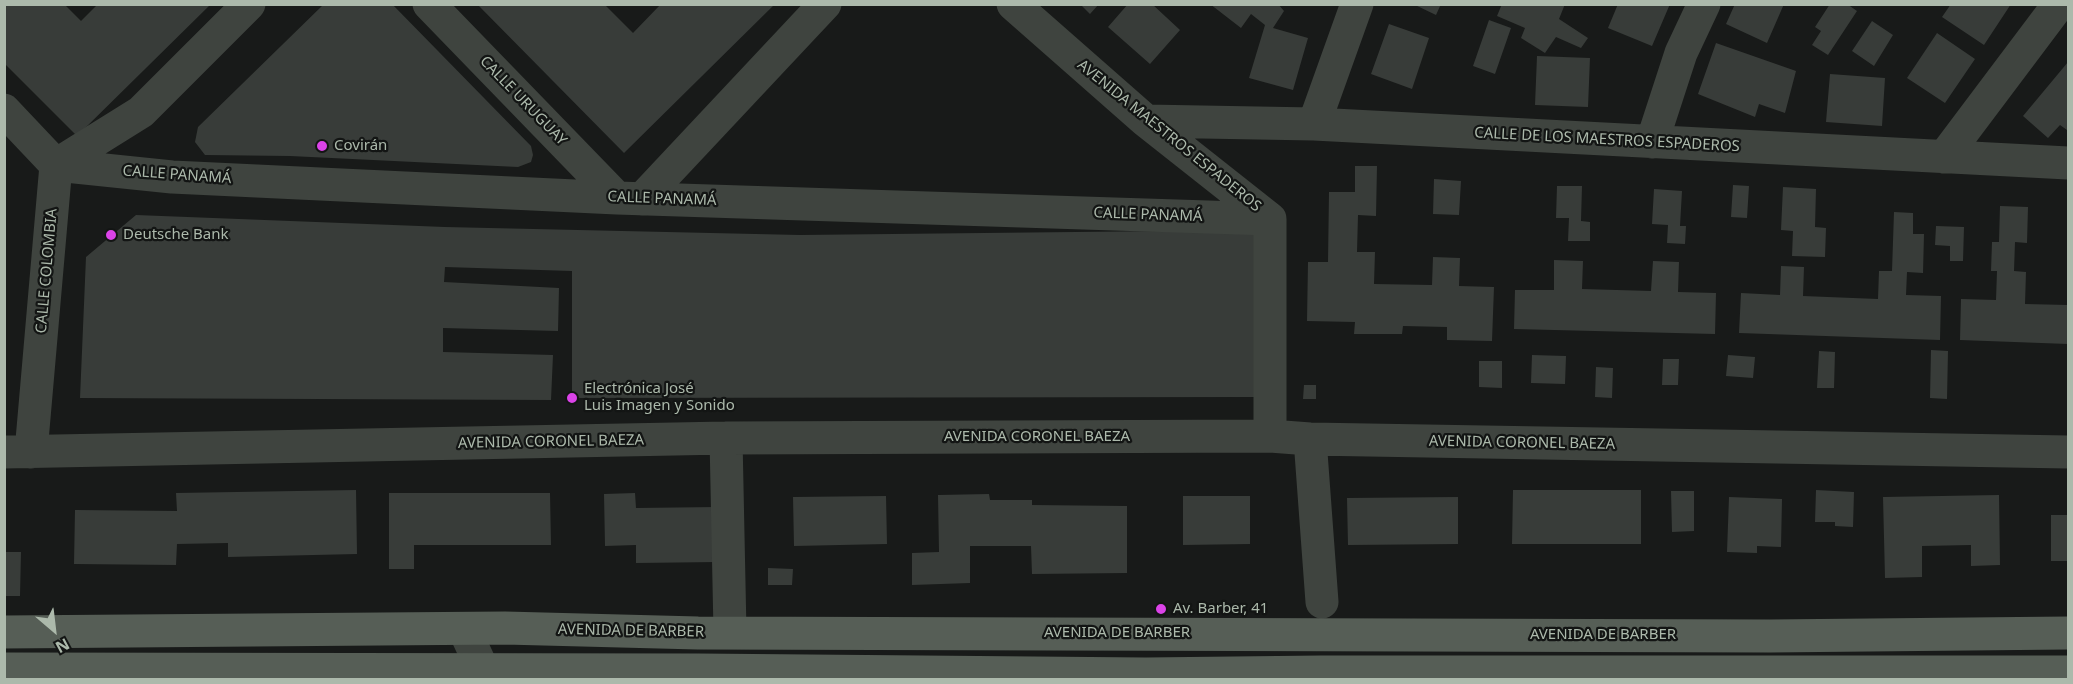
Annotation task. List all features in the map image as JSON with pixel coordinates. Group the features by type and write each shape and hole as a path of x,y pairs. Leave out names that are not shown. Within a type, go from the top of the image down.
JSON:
{"main road":[{"name":"AVENIDA DE BARBER","path":"4,632 464,629 1770,636 2068,633"},
{"path":"4,669 330,675 1321,672 1785,676 2068,672"}],"street":[{"path":"4,110 56,165 141,112 249,4"},
{"name":"CALLE URUGUAY","path":"429,4 630,198"},
{"path":"630,198 825,4"},
{"name":"AVENIDA MAESTROS ESPADEROS","path":"1013,4 1146,121 1270,219 1270,436"},
{"path":"1314,124 1357,4"},
{"path":"1652,142 1681,53 1704,4"},
{"path":"1944,158 2059,4"},
{"name":"CALLE DE LOS MAESTROS ESPADEROS","path":"1146,121 1314,124 2068,163"},
{"name":"CALLE PANAMÁ","path":"56,165 172,177 630,198 1270,219"},
{"name":"CALLE COLOMBIA","path":"18,452 56,165"},
{"name":"AVENIDA CORONEL BAEZA","path":"18,452 726,438 1270,436 1310,439 2068,452"},
{"path":"726,438 730,632"},
{"path":"1310,439 1322,602"},
{"path":"464,629 483,675"},
{"path":"1770,636 1785,676"}],"building":[{"path":"4,4 64,4 81,21 98,4 211,4 77,136 4,63"},
{"path":"324,4 392,4 531,146 533,155 531,162 518,167 290,156 205,155 195,142 198,127"},
{"path":"477,4 604,4 633,33 661,4 775,4 624,153"},
{"path":"1080,4 1099,4 1090,14"},
{"path":"1128,4 1152,4 1180,30 1150,64 1108,27"},
{"path":"1210,4 1278,4 1284,11 1273,28 1308,38 1293,90 1249,78 1265,25 1251,14 1241,28"},
{"path":"1413,4 1441,4 1436,15"},
{"path":"1502,4 1565,4 1559,19 1588,38 1581,48 1556,37 1545,53 1521,38 1525,28 1497,16"},
{"path":"1618,4 1670,4 1652,46 1608,28"},
{"path":"1735,4 1784,4 1767,43 1726,24"},
{"path":"1830,4 1847,4 1857,11 1828,55 1812,45 1821,31 1815,27"},
{"path":"1951,4 2011,4 1984,45 1942,17"},
{"path":"1489,20 1511,28 1495,74 1473,66"},
{"path":"1872,21 1893,35 1874,66 1852,51"},
{"path":"1389,24 1429,38 1412,89 1371,74"},
{"path":"1937,33 1975,59 1945,103 1907,78"},
{"path":"1716,43 1796,71 1785,113 1759,104 1755,117 1698,94"},
{"path":"1537,56 1590,58 1588,107 1535,105"},
{"path":"2068,62 2068,128 2067,130 2060,125 2048,138 2023,116"},
{"path":"1830,74 1885,78 1882,126 1826,122"},
{"path":"1355,166 1377,166 1376,216 1358,215 1357,252 1375,252 1374,284 1432,285 1433,257 1460,258 1459,286 1494,287 1492,341 1447,340 1447,327 1403,326 1402,334 1354,334 1355,322 1307,321 1308,262 1328,262 1329,192 1355,192"},
{"path":"1434,179 1461,181 1459,215 1433,214"},
{"path":"1733,185 1749,186 1747,218 1731,217"},
{"path":"1557,186 1582,186 1581,221 1590,222 1590,241 1568,241 1569,218 1556,218"},
{"path":"1783,187 1816,189 1815,227 1826,228 1825,257 1792,256 1793,231 1781,230"},
{"path":"1654,189 1682,191 1680,226 1686,226 1685,244 1667,243 1668,225 1652,224"},
{"path":"2000,206 2028,207 2027,243 2015,242 2014,271 2026,272 2025,304 2068,305 2068,344 1960,340 1961,299 1996,300 1997,271 1991,271 1992,242 1999,242"},
{"path":"1894,212 1913,213 1913,234 1924,234 1923,273 1907,272 1906,295 1941,296 1940,340 1739,333 1741,293 1780,295 1781,266 1804,267 1803,296 1878,299 1879,271 1892,271"},
{"path":"136,215 445,227 800,235 1258,230 1256,397 572,398 572,271 445,267 444,282 559,288 558,331 443,328 443,352 553,355 551,400 80,398 86,257"},
{"path":"1936,226 1964,227 1963,261 1950,261 1950,246 1935,245"},
{"path":"1554,260 1583,261 1582,289 1651,291 1653,261 1679,262 1678,292 1716,293 1715,334 1514,329 1515,290 1554,290"},
{"path":"1931,350 1948,351 1947,399 1930,398"},
{"path":"1819,351 1835,352 1834,388 1817,388"},
{"path":"1532,355 1566,356 1565,384 1531,383"},
{"path":"1728,355 1755,357 1753,378 1726,376"},
{"path":"1663,359 1679,359 1678,385 1662,385"},
{"path":"1479,361 1502,361 1502,388 1479,387"},
{"path":"1596,367 1613,368 1612,398 1595,397"},
{"path":"1304,385 1316,385 1316,399 1303,399"},
{"path":"356,490 357,554 228,557 228,543 177,544 176,565 74,564 75,510 177,511 176,493"},
{"path":"1513,490 1641,490 1641,544 1512,544"},
{"path":"1816,490 1854,492 1853,527 1835,526 1835,522 1815,522"},
{"path":"1671,491 1694,491 1694,531 1672,532"},
{"path":"389,493 550,493 551,545 414,545 414,569 389,569"},
{"path":"635,493 636,508 717,507 718,562 636,563 636,545 605,546 604,494"},
{"path":"989,494 990,500 1032,500 1032,505 1127,506 1127,573 1032,574 1031,546 970,546 970,583 912,585 912,553 939,552 938,495"},
{"path":"1999,495 2000,565 1971,566 1971,545 1922,546 1922,577 1885,578 1883,497"},
{"path":"886,496 887,544 794,546 793,497"},
{"path":"1183,496 1250,496 1250,544 1183,545"},
{"path":"1458,497 1458,544 1348,545 1347,498"},
{"path":"1729,497 1782,499 1781,547 1757,546 1757,553 1727,552"},
{"path":"2051,515 2068,515 2068,561 2051,561"},
{"path":"5,552 21,552 20,596 5,596"},
{"path":"768,568 793,569 792,585 768,585"}],"place":[{"name":"Covirán","path":"322,146"},
{"name":"Deutsche Bank","path":"111,235"},
{"name":"Electrónica José Luis Imagen y Sonido","path":"572,398"},
{"name":"Av. Barber, 41","path":"1161,609"}]}
